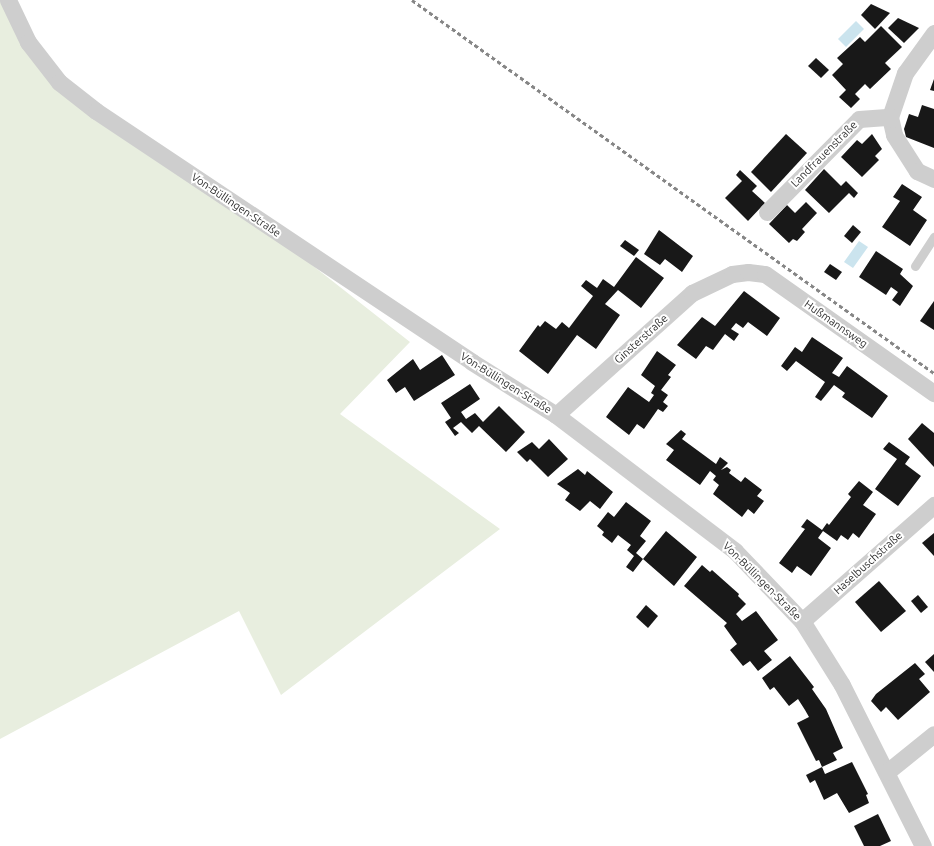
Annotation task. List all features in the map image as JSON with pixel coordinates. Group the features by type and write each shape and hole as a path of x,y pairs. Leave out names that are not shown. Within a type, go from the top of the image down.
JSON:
{"street":[{"name":"Von-Büllingen-Straße","path":"8,0 28,42 59,82 96,111 472,362 556,415 735,550 802,621 842,685 923,846"},
{"path":"934,33 905,73 890,118 894,135 917,171 934,179"},
{"name":"Landfrauenstraße","path":"767,212 859,119 890,118"},
{"name":"Ginsterstraße","path":"556,415 692,293 732,274"},
{"name":"Hußmannsweg","path":"732,274 765,274 934,392"},
{"name":"Haselbuschstraße","path":"802,621 934,505"},
{"path":"887,772 934,734"}],"lane":[{"path":"915,266 934,238"}],"green space":[{"path":"0,0 57,84 284,243 410,342 340,414 500,529 281,695 239,611 0,739"}],"water":[{"path":"856,21 864,29 846,47 838,39"},
{"path":"859,241 868,247 853,268 844,262"}],"building":[{"path":"871,4 890,13 875,29 861,15"},
{"path":"898,18 919,28 904,43 888,28"},
{"path":"881,26 902,47 885,63 891,69 870,89 865,84 855,94 860,99 851,108 839,97 846,90 832,75 843,64 837,58 860,37 865,42"},
{"path":"816,58 829,70 821,78 808,66"},
{"path":"934,79 934,91 930,90"},
{"path":"922,105 934,109 934,148 906,137 904,129 909,114 918,117"},
{"path":"786,134 807,153 771,192 751,172"},
{"path":"872,134 882,149 875,156 879,160 862,177 841,157 857,140 862,144"},
{"path":"824,169 841,186 846,181 858,193 854,198 849,193 829,213 805,190"},
{"path":"740,170 757,186 752,191 765,203 748,221 725,198 742,181 736,175"},
{"path":"902,184 922,197 913,210 927,220 910,246 882,227 900,201 893,197"},
{"path":"806,202 817,213 802,229 805,232 797,241 793,239 789,243 769,224 787,205 795,213"},
{"path":"853,225 861,232 852,243 844,236"},
{"path":"659,230 693,256 682,272 665,259 660,265 644,254"},
{"path":"625,240 639,250 634,256 620,246"},
{"path":"876,251 903,269 900,274 913,286 900,306 892,300 898,292 891,287 886,295 859,277"},
{"path":"636,257 664,278 641,308 618,290 605,304 620,315 596,349 577,335 548,374 519,351 538,325 540,327 545,321 556,329 562,322 569,328 593,296 581,286 586,280 597,288 603,279 614,287"},
{"path":"830,264 842,272 836,280 824,272"},
{"path":"744,291 780,318 767,336 748,322 743,328 736,323 731,329 739,334 734,341 725,334 713,350 706,346 696,359 677,345 702,317 715,326"},
{"path":"934,301 934,330 920,321"},
{"path":"812,337 843,358 832,373 839,377 847,366 888,396 872,418 842,397 845,393 834,385 821,401 815,397 825,382 796,361 787,371 781,366 795,347 802,352"},
{"path":"657,351 676,365 668,375 671,377 661,390 668,395 663,402 668,406 663,412 658,409 644,429 637,424 629,435 606,417 628,387 649,402 654,395 651,393 655,386 641,375"},
{"path":"442,355 455,375 414,401 405,387 396,393 387,380 413,359 420,370"},
{"path":"470,384 480,399 461,412 466,419 475,413 483,422 499,406 525,432 506,452 479,426 472,433 461,422 453,428 459,433 455,436 445,422 451,418 441,403"},
{"path":"922,423 934,433 934,467 908,439"},
{"path":"681,430 686,434 682,439 716,464 720,457 728,463 721,470 727,467 731,470 729,473 741,482 745,477 762,490 757,496 764,501 754,514 748,509 742,517 713,494 719,485 713,480 716,476 710,471 700,485 666,460 674,450 666,444"},
{"path":"549,439 568,459 548,477 530,459 527,462 517,452 532,442 539,449"},
{"path":"889,442 910,457 905,464 921,476 898,506 875,489 897,459 883,449"},
{"path":"578,469 585,475 587,471 613,492 600,509 590,501 580,511 565,500 570,493 557,484"},
{"path":"859,481 873,492 863,505 876,514 859,538 853,533 848,540 841,535 837,541 823,531 818,538 831,548 811,576 797,566 792,573 779,563 805,529 801,527 807,519 822,530 827,523 829,525 851,497 848,494"},
{"path":"626,502 651,521 640,536 646,541 636,553 643,559 633,572 626,567 634,556 627,550 631,545 618,535 612,543 602,535 604,532 597,526 608,512 614,517"},
{"path":"666,531 697,557 674,586 643,559"},
{"path":"934,533 934,556 922,543"},
{"path":"702,565 710,572 712,570 739,594 738,596 746,604 736,614 742,621 756,611 778,640 764,651 772,660 758,671 750,661 743,666 730,650 737,644 724,626 727,623 684,586"},
{"path":"879,581 906,611 881,632 855,602"},
{"path":"918,595 928,607 921,613 911,601"},
{"path":"646,605 658,616 648,628 636,617"},
{"path":"934,654 934,672 925,662"},
{"path":"790,656 814,687 812,689 826,709 843,748 833,753 837,760 822,767 819,760 816,761 797,723 809,717 798,699 789,706 774,687 770,690 762,678"},
{"path":"915,663 925,674 919,679 930,692 898,720 886,707 881,712 871,701 876,694"},
{"path":"852,762 868,794 866,795 869,803 849,813 837,793 824,800 815,780 810,783 806,775 822,767 825,774"},
{"path":"878,814 891,841 880,846 864,846 854,826"}],"railway":[{"path":"412,0 934,373"}]}
